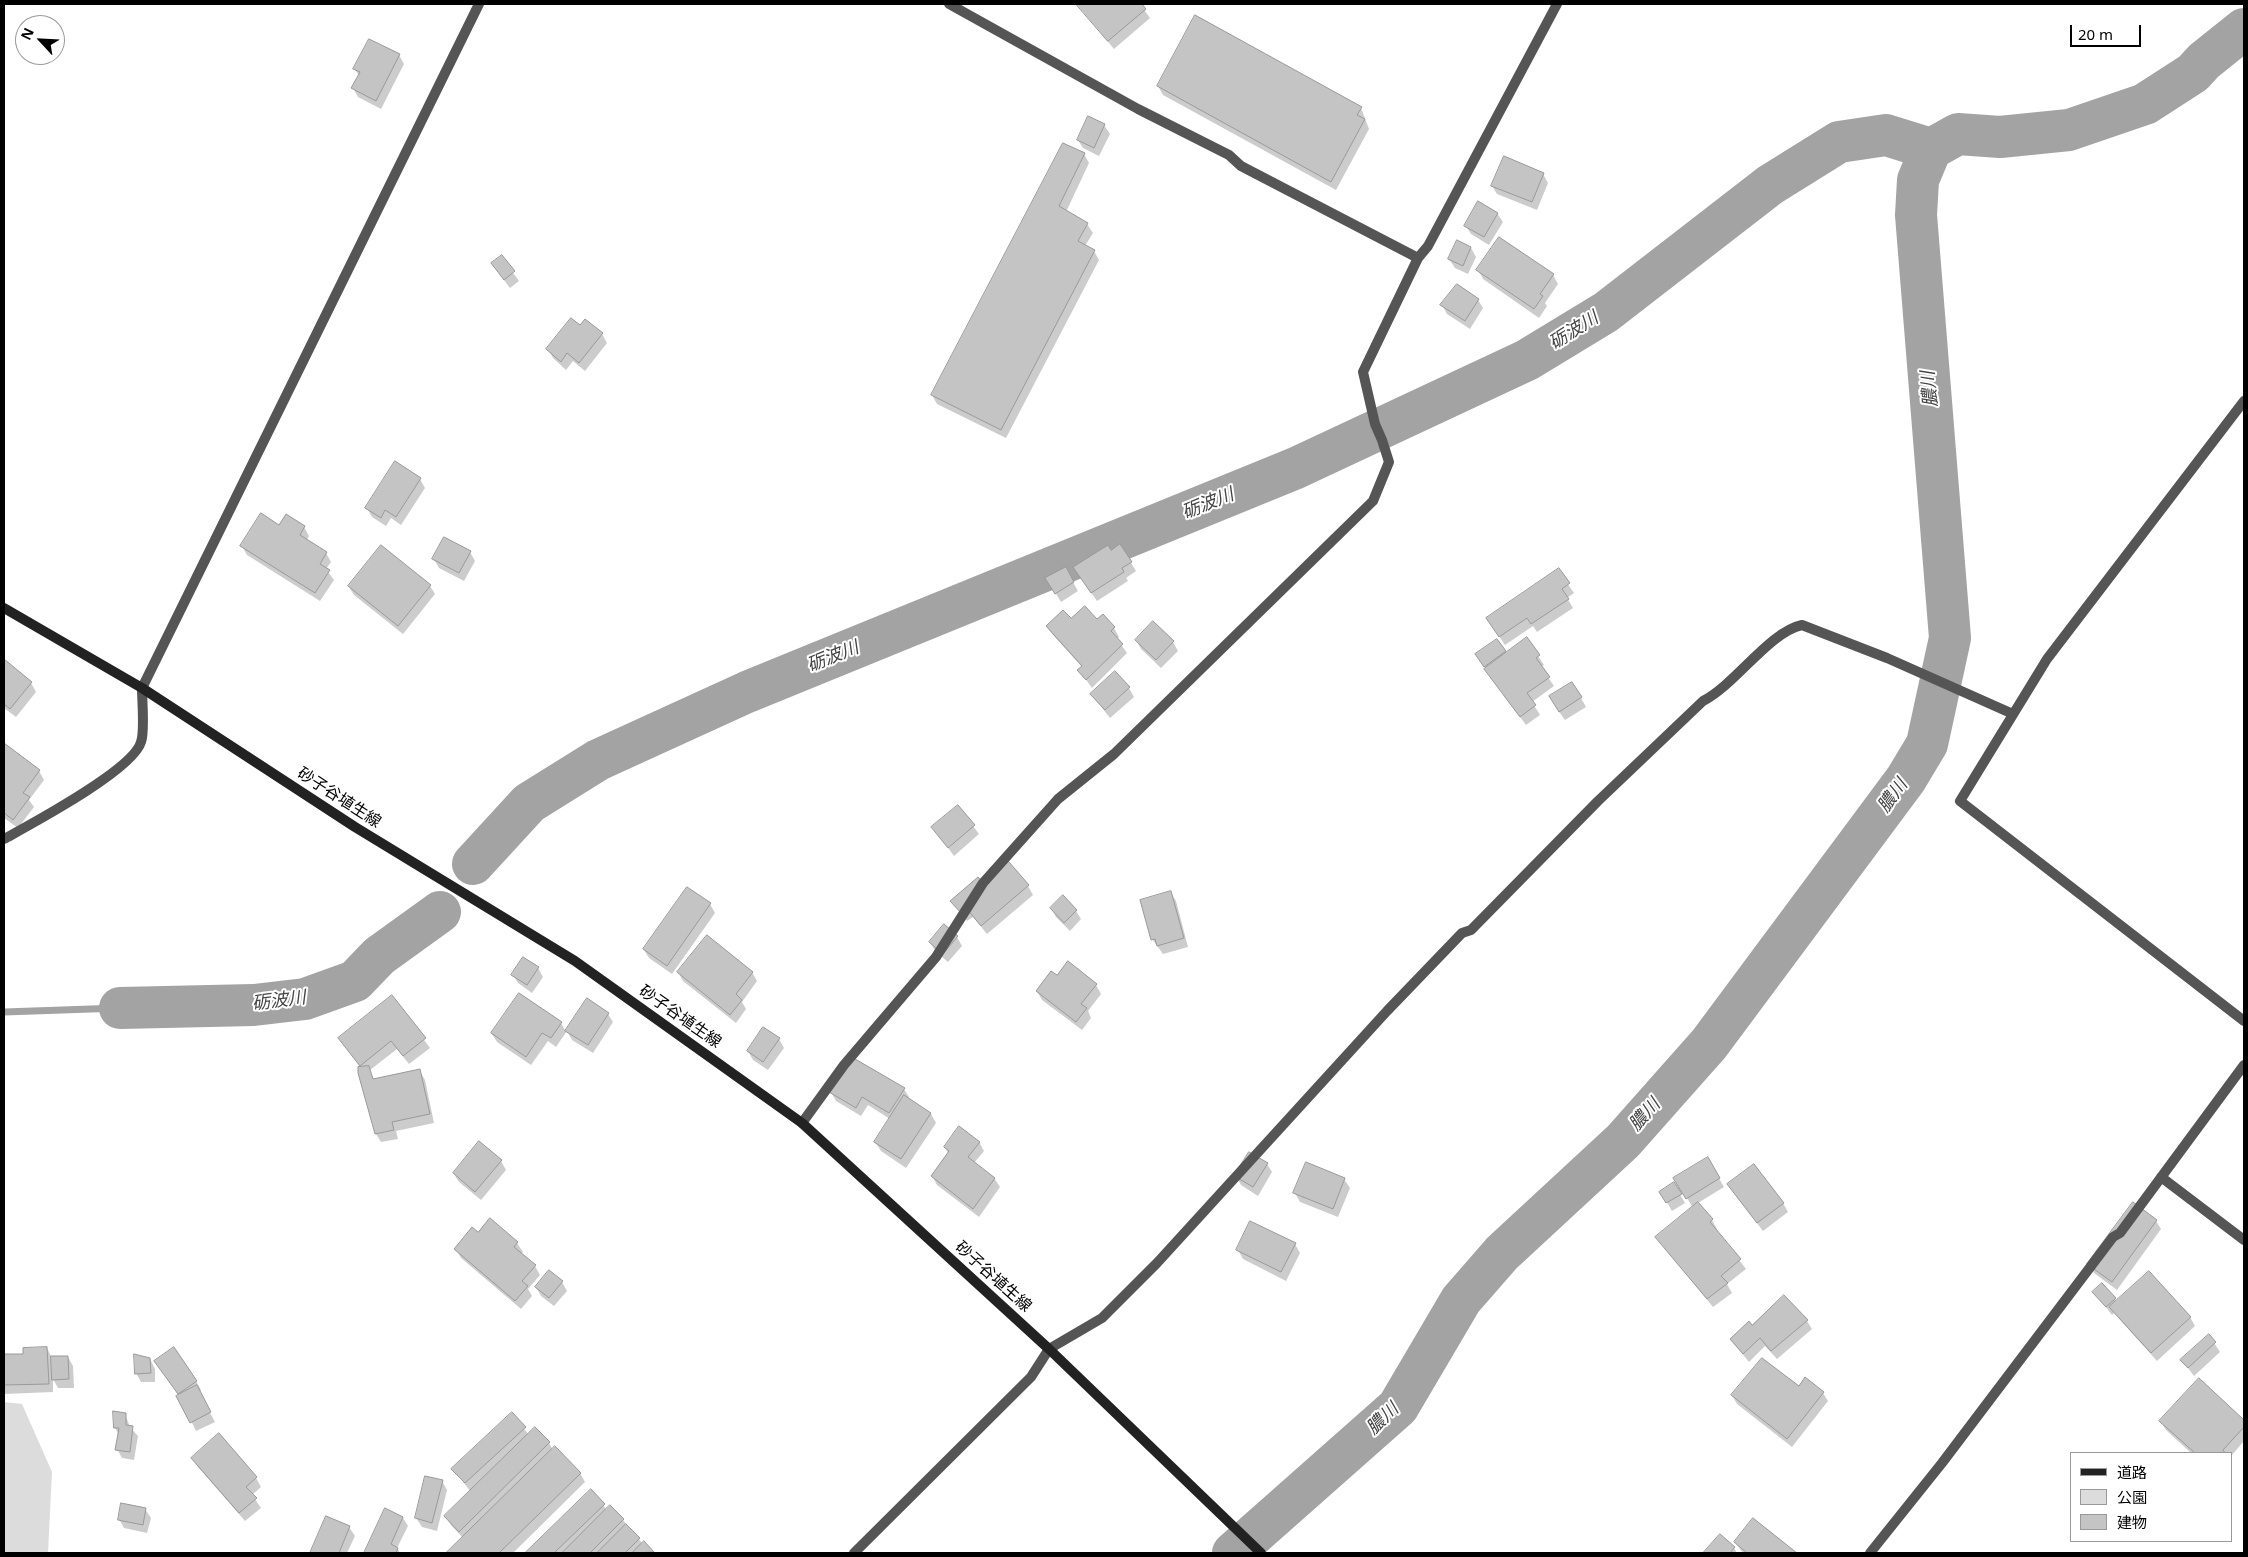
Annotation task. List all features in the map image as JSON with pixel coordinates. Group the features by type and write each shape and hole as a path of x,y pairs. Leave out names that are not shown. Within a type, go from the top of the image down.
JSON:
{"main road":[{"name":"砂子谷埴生線","path":"4,608 142,688 355,827 574,961 802,1123 1049,1349 1261,1553"}],"street":[{"path":"4,839 86,792 133,756 141,743 142,688 479,4"},
{"path":"949,4 1138,109 1229,156 1241,166 1418,258"},
{"path":"802,1123 844,1065 936,957 983,883 1058,799 1114,754 1373,501 1389,462 1375,424 1363,372 1418,258 1428,246 1557,4"},
{"path":"2244,401 2009,712 1960,801 2244,1021"},
{"path":"854,1553 1031,1377 1049,1349 1102,1318 1157,1263 1381,1018 1462,934 1471,930 1598,801 1703,701 1716,695 1742,668 1791,628 1802,625 1887,658 2009,712"},
{"path":"1870,1553 1942,1463 2113,1237 2120,1233 2244,1065"},
{"path":"2161,1177 2244,1240"}],"green space":[{"path":"4,1402 22,1404 52,1472 48,1553 4,1553"}],"building":[{"path":"1076,4 1142,4 1146,9 1108,41"},
{"path":"1195,15 1362,107 1357,115 1365,119 1331,182 1157,86"},
{"path":"369,39 400,54 376,101 351,88 360,72 353,69"},
{"path":"1088,116 1105,124 1094,148 1077,140"},
{"path":"1063,143 1085,153 1059,206 1088,223 1078,241 1095,250 1001,430 931,395"},
{"path":"1504,156 1544,173 1532,202 1491,186"},
{"path":"1478,201 1498,213 1484,237 1464,226"},
{"path":"1499,237 1554,274 1540,294 1543,296 1534,309 1476,270"},
{"path":"1457,240 1471,247 1463,266 1448,259"},
{"path":"502,255 515,271 504,280 491,263"},
{"path":"1457,284 1479,299 1465,321 1440,305"},
{"path":"571,318 580,325 585,319 603,333 579,363 567,353 561,362 546,349"},
{"path":"395,461 421,478 396,517 385,510 381,518 365,508"},
{"path":"261,513 279,525 286,514 305,526 300,535 327,552 320,564 330,570 315,593 240,546"},
{"path":"444,537 471,551 459,573 432,559"},
{"path":"1120,544 1132,562 1122,568 1124,572 1091,593 1073,567 1108,545 1111,550"},
{"path":"381,545 431,585 398,626 348,586"},
{"path":"1066,567 1074,582 1055,594 1045,578"},
{"path":"1559,568 1570,583 1562,589 1569,599 1531,624 1527,618 1499,637 1486,618"},
{"path":"1085,606 1097,619 1103,614 1115,627 1111,631 1123,644 1086,680 1077,670 1082,666 1046,626 1063,610 1071,618"},
{"path":"1153,621 1174,641 1156,660 1135,640"},
{"path":"1527,637 1540,655 1536,658 1550,677 1527,693 1536,705 1520,717 1484,669"},
{"path":"1497,639 1506,651 1484,667 1475,654"},
{"path":"4,659 32,682 10,709 4,704"},
{"path":"1115,671 1130,687 1105,710 1090,694"},
{"path":"1572,682 1582,697 1559,712 1549,696"},
{"path":"4,743 40,770 23,793 30,797 13,820 4,813"},
{"path":"958,805 975,825 948,848 931,827"},
{"path":"1009,862 1029,885 981,926 967,909 961,913 950,901 978,877 983,882"},
{"path":"687,887 711,903 667,966 643,949"},
{"path":"1171,891 1184,938 1157,946 1155,939 1151,940 1140,900"},
{"path":"1063,895 1077,910 1064,923 1050,908"},
{"path":"944,924 958,936 943,954 929,942"},
{"path":"707,935 753,972 736,994 742,1000 730,1015 677,972"},
{"path":"523,957 539,967 527,985 511,975"},
{"path":"1068,961 1097,984 1081,1004 1087,1008 1076,1022 1036,991 1051,971 1057,975"},
{"path":"519,993 562,1022 551,1038 542,1033 526,1057 491,1033"},
{"path":"392,995 426,1038 403,1056 391,1041 360,1066 338,1038"},
{"path":"587,998 609,1013 588,1045 565,1031"},
{"path":"763,1027 780,1038 763,1062 747,1051"},
{"path":"850,1056 905,1088 889,1113 862,1097 856,1108 829,1092"},
{"path":"369,1066 373,1079 420,1069 430,1114 392,1122 394,1130 375,1134 358,1073 358,1067"},
{"path":"904,1095 931,1113 901,1159 874,1142"},
{"path":"959,1126 980,1142 968,1157 995,1178 973,1209 931,1176 949,1151 944,1147"},
{"path":"479,1141 502,1160 475,1192 453,1173"},
{"path":"1249,1152 1268,1163 1253,1187 1234,1176"},
{"path":"1708,1157 1720,1178 1686,1199 1673,1178"},
{"path":"1306,1162 1345,1178 1333,1209 1293,1193"},
{"path":"1754,1164 1784,1203 1757,1223 1727,1184"},
{"path":"1674,1182 1682,1194 1666,1203 1659,1192"},
{"path":"1698,1202 1713,1219 1710,1222 1741,1259 1721,1276 1728,1283 1707,1299 1655,1237"},
{"path":"2133,1202 2157,1220 2112,1282 2087,1264"},
{"path":"490,1218 518,1242 514,1247 536,1265 522,1281 528,1286 515,1301 454,1249 472,1227 478,1232"},
{"path":"1250,1221 1296,1243 1281,1272 1236,1250"},
{"path":"549,1270 563,1281 549,1298 535,1287"},
{"path":"2149,1271 2191,1317 2151,1353 2109,1307"},
{"path":"2102,1283 2116,1298 2106,1307 2092,1292"},
{"path":"1784,1295 1808,1320 1771,1351 1760,1338 1743,1354 1730,1339 1749,1321 1752,1325"},
{"path":"2209,1334 2216,1342 2188,1368 2180,1360"},
{"path":"47,1347 49,1384 4,1385 4,1354 23,1354 23,1348"},
{"path":"174,1347 197,1381 178,1394 154,1361"},
{"path":"134,1354 150,1358 151,1373 135,1374"},
{"path":"51,1356 68,1356 69,1379 52,1380"},
{"path":"1762,1358 1799,1386 1805,1377 1824,1392 1787,1439 1731,1395"},
{"path":"2199,1378 2244,1420 2244,1427 2223,1450 2224,1452 2194,1452 2159,1421"},
{"path":"197,1385 211,1412 190,1423 176,1396"},
{"path":"113,1411 126,1413 126,1425 133,1426 130,1452 115,1450 119,1428 114,1428"},
{"path":"512,1412 526,1427 465,1483 451,1469"},
{"path":"535,1427 550,1442 459,1532 444,1516"},
{"path":"219,1433 257,1477 246,1487 257,1498 239,1513 191,1458"},
{"path":"555,1446 581,1473 499,1553 446,1553"},
{"path":"425,1476 443,1480 432,1523 415,1518"},
{"path":"591,1489 605,1504 554,1553 525,1553"},
{"path":"121,1503 146,1508 143,1525 118,1520"},
{"path":"610,1505 624,1519 590,1553 562,1553"},
{"path":"385,1508 403,1517 391,1544 398,1548 396,1553 364,1553"},
{"path":"326,1516 350,1526 339,1553 310,1553"},
{"path":"1753,1518 1797,1553 1747,1553 1734,1542"},
{"path":"626,1524 640,1538 625,1553 597,1553"},
{"path":"1720,1534 1735,1547 1730,1553 1703,1553"},
{"path":"644,1541 654,1552 632,1553"}],"waterway":[{"name":"膿川","path":"1233,1553 1398,1407 1461,1300 1502,1253 1623,1141 1709,1044 1906,779 1927,744 1950,638 1916,215 1918,180 1931,149 1958,134 2000,137 2069,130 2145,104 2193,73 2204,61 2244,29"},
{"name":"砺波川","path":"473,864 529,803 598,760 747,692 1296,468 1527,360 1606,312 1770,185 1839,142 1886,135 1931,149"},
{"name":"砺波川","path":"120,1008 254,1005 305,999 355,981 379,956 440,912"},
{"path":"4,1012 120,1008"}]}
